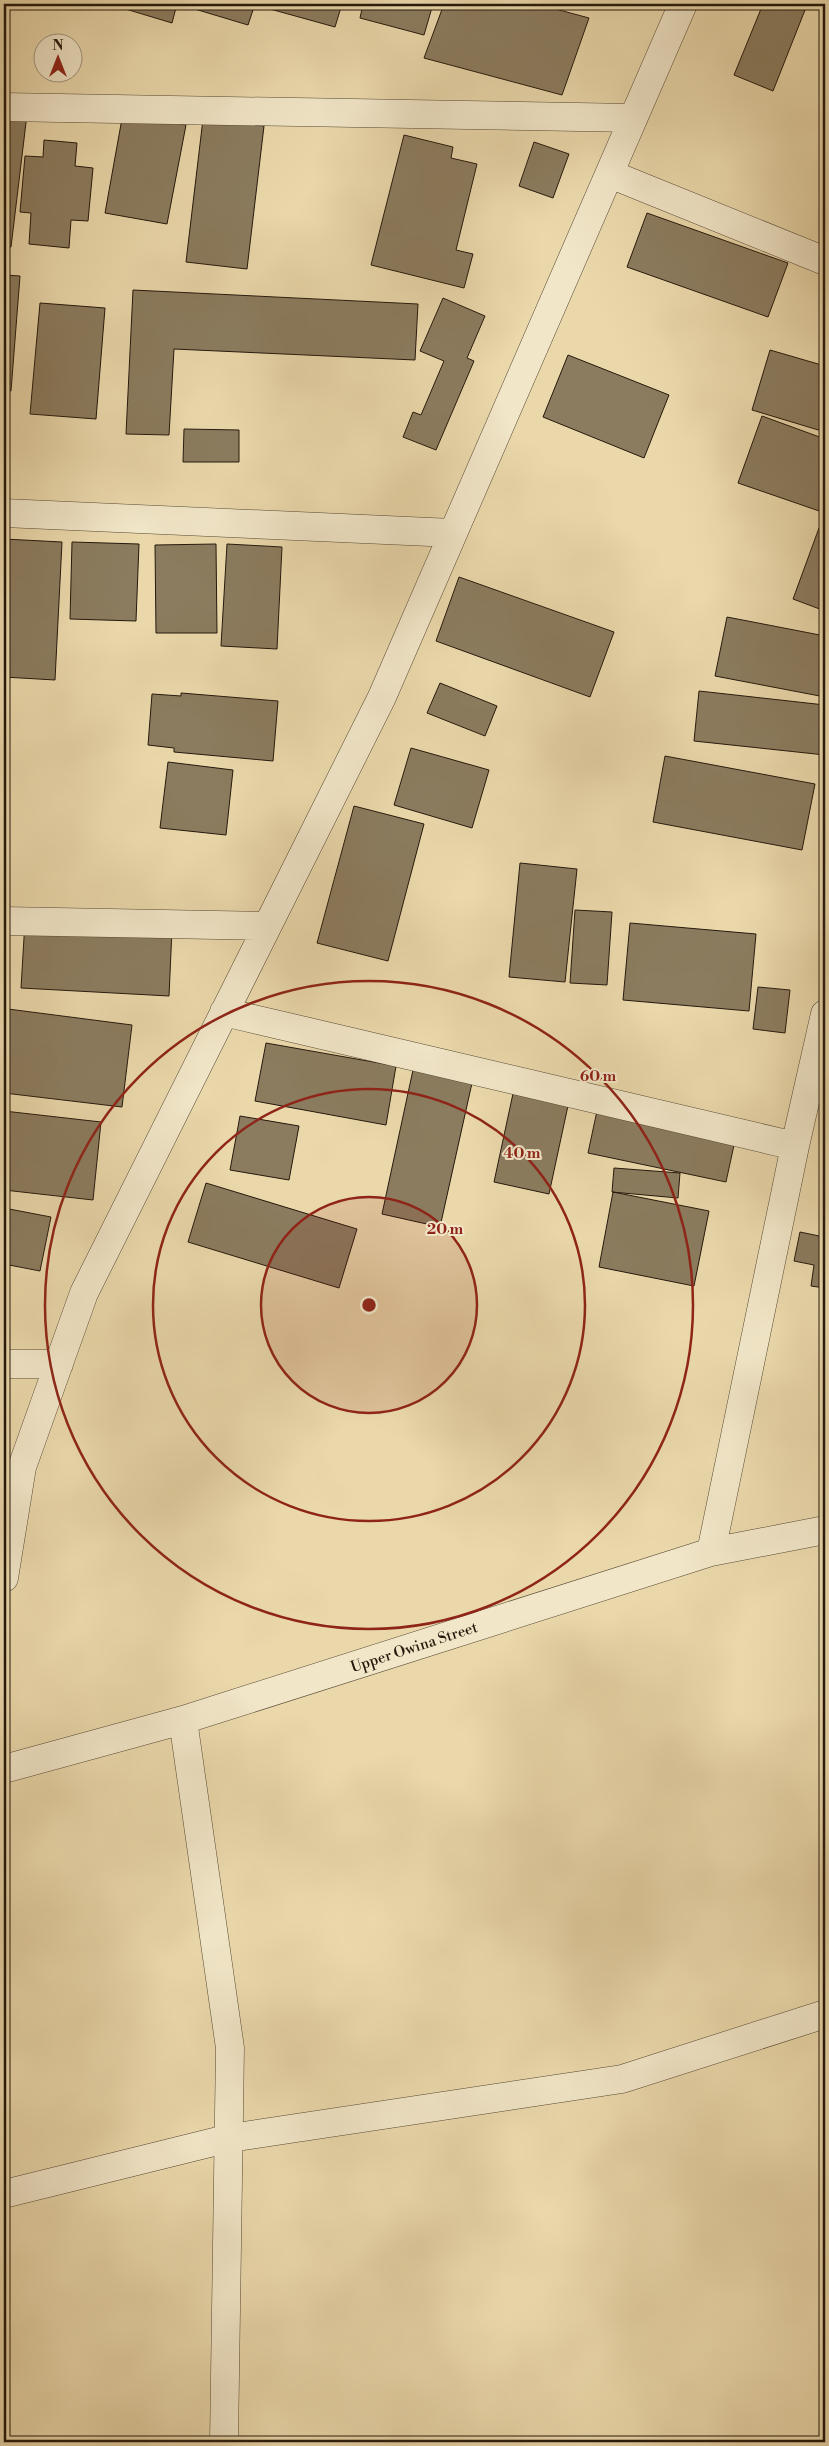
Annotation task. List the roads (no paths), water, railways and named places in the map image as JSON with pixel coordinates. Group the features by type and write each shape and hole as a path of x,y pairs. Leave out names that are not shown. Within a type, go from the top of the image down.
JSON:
{"street":[{"path":"4,1578 22,1467 84,1293 382,697 683,4"},
{"path":"4,106 634,118"},
{"path":"610,174 825,261"},
{"path":"4,513 453,533"},
{"path":"4,921 268,926"},
{"path":"224,1012 795,1146"},
{"path":"711,1552 795,1146 825,1014"},
{"path":"4,1364 59,1364"},
{"name":"Upper Owina Street","path":"4,1769 182,1720 711,1552 825,1530"},
{"path":"182,1720 230,2048 224,2442"},
{"path":"4,2194 230,2138 622,2079 825,2014"}]}
